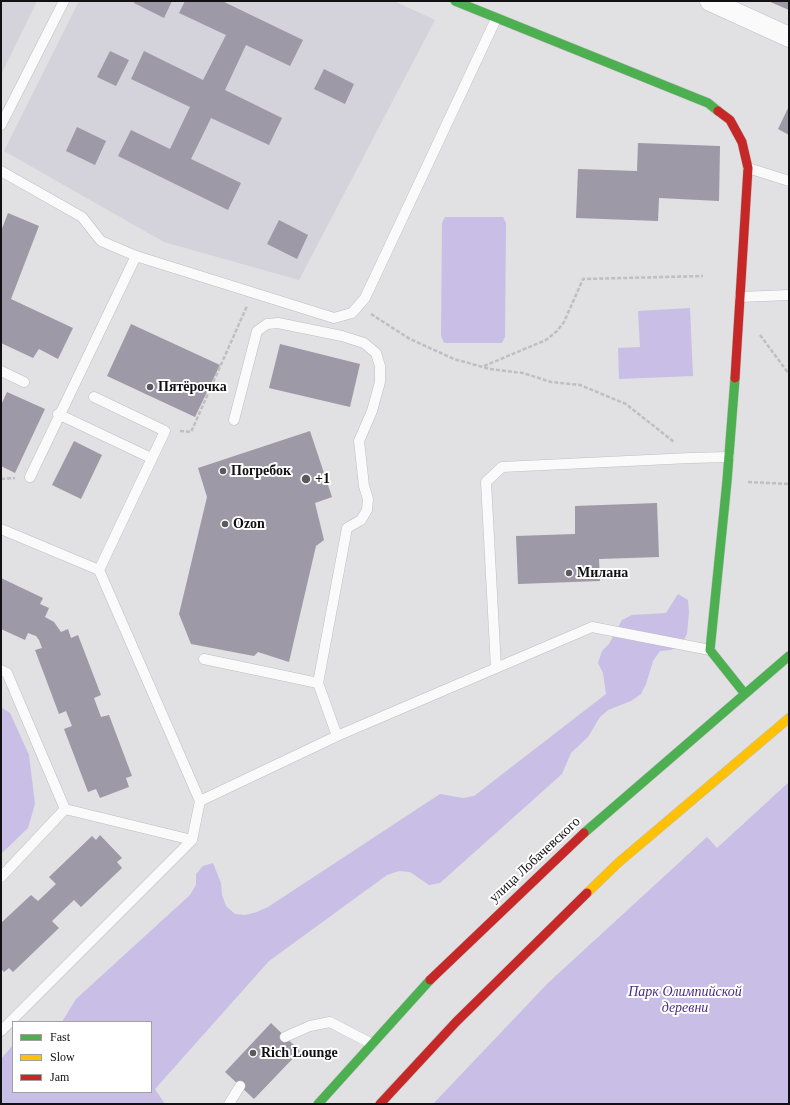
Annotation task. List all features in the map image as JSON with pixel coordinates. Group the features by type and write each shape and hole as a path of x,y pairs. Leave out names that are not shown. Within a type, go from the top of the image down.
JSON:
{"main road":[{"path":"462,2 496,19 708,103 730,120 742,142 748,168 740,302 728,481 710,650 745,694"},
{"name":"улица Лобачевского","path":"318,1104 433,976 586,831 789,656"},
{"path":"380,1104 456,1022 618,863 789,718"}],"street":[{"path":"710,1 789,37"}],"lane":[{"path":"1,125 64,1"},
{"path":"1,171 82,217 101,241 136,256 334,318 352,313 365,298 496,19"},
{"path":"748,168 789,181"},
{"path":"30,477 58,414 136,256"},
{"path":"740,302 789,295"},
{"path":"234,420 257,331 267,324 278,323 342,336 364,343 376,353 380,366 380,382 372,411 359,440 364,486 368,499 367,510 361,520 347,528 318,682 337,736"},
{"path":"1,371 24,382"},
{"path":"94,397 165,431 99,570"},
{"path":"58,414 151,458"},
{"path":"496,668 486,482 502,467 690,458 729,458"},
{"path":"1,529 99,570 200,800 192,840 1,1031"},
{"path":"200,800 337,736 592,627 710,650"},
{"path":"204,659 318,682"},
{"path":"1,670 7,673 65,809"},
{"path":"65,809 192,840"},
{"path":"1,877 65,809"},
{"path":"285,1037 310,1026 330,1022 372,1044"},
{"path":"229,1104 240,1086"}],"path":[{"path":"483,366 546,340 557,331 564,322 583,279 702,276"},
{"path":"165,431 192,432 253,293"},
{"path":"740,302 789,374"},
{"path":"358,306 410,339 454,359 523,373 551,382 580,386 626,404 662,432 690,458"},
{"path":"728,481 789,484"}],"shaded area":[{"path":"1,1 37,1 1,75"},
{"path":"79,1 394,1 435,20 299,280 164,242 4,151"}],"green space":[{"path":"445,217 503,217 506,223 505,337 502,343 444,343 441,336 442,223"},
{"path":"690,308 693,376 619,379 618,348 640,347 638,311"},
{"path":"678,594 688,600 689,612 687,634 681,645 671,650 660,651 653,661 646,684 641,694 631,701 608,710 600,717 588,737 571,753 562,774 440,883 429,885 410,872 399,871 387,875 269,961 155,1089 165,1104 1,1104 1,1059 12,1046 12,1093 152,1093 152,1021 63,1021 76,999 190,895 196,885 196,874 203,866 213,863 221,883 222,895 226,906 235,914 245,915 257,912 268,907 440,794 463,798 474,796 606,694 603,673 598,663 602,651 609,644 622,620 632,615 666,613"},
{"path":"1,707 10,713 29,755 35,804 28,828 1,854"},
{"name":"Парк Олимпийской деревни","path":"789,782 789,1104 433,1104 548,983 707,837 717,848"}],"building":[{"path":"135,1 172,1 164,18 134,3"},
{"path":"185,1 222,1 303,40 290,66 246,45 225,90 282,118 269,145 211,118 191,159 241,183 228,210 118,156 131,130 170,149 190,107 131,79 144,51 203,80 226,35 179,13"},
{"path":"768,1 789,1 789,10"},
{"path":"110,51 129,60 116,86 97,77"},
{"path":"324,69 354,84 345,104 314,89"},
{"path":"789,106 789,135 778,129"},
{"path":"77,127 106,141 95,165 66,151"},
{"path":"638,143 720,146 719,201 659,198 658,221 576,218 578,169 637,171"},
{"path":"8,213 39,226 11,299 73,328 58,359 39,349 33,358 1,343 1,231"},
{"path":"279,220 308,235 297,259 267,244"},
{"path":"131,324 220,365 195,417 107,376"},
{"path":"280,344 360,364 350,407 269,388"},
{"path":"7,392 45,409 15,473 1,466 1,405"},
{"path":"310,431 332,497 315,503 324,540 316,546 289,662 258,652 254,656 191,644 179,614 207,497 198,468"},
{"path":"74,441 102,455 81,499 52,485"},
{"path":"657,503 659,557 599,559 600,581 518,584 516,536 575,534 575,506"},
{"path":"1,578 43,598 40,604 49,608 45,617 54,622 61,632 68,629 71,638 78,635 101,695 94,698 101,717 109,715 132,776 126,778 129,787 100,798 96,789 88,792 64,729 72,726 66,711 59,714 35,650 42,648 39,640 36,636 28,633 25,640 1,629"},
{"path":"100,835 122,858 117,862 122,868 81,907 74,900 52,921 59,928 13,972 9,968 4,972 1,969 1,923 31,895 38,901 56,884 49,877 92,836 96,840"},
{"path":"271,1023 300,1051 254,1099 225,1072"}],"traffic: fast":[{"path":"455,1 708,103 718,111"},
{"path":"735,378 727,481 710,650 745,694"},
{"path":"584,833 789,656"},
{"path":"318,1104 430,980"}],"traffic: slow":[{"path":"587,893 618,863 789,718"}],"traffic: jam":[{"path":"718,111 730,120 742,142 748,168 735,378"},
{"path":"430,980 584,833"},
{"path":"380,1104 456,1022 587,893"}],"place":[{"name":"Пятёрочка","path":"150,387"},
{"name":"Погребок","path":"223,471"},
{"name":"+1","path":"306,479"},
{"name":"Ozon","path":"225,524"},
{"name":"Милана","path":"569,573"},
{"name":"Rich Lounge","path":"253,1053"}]}
